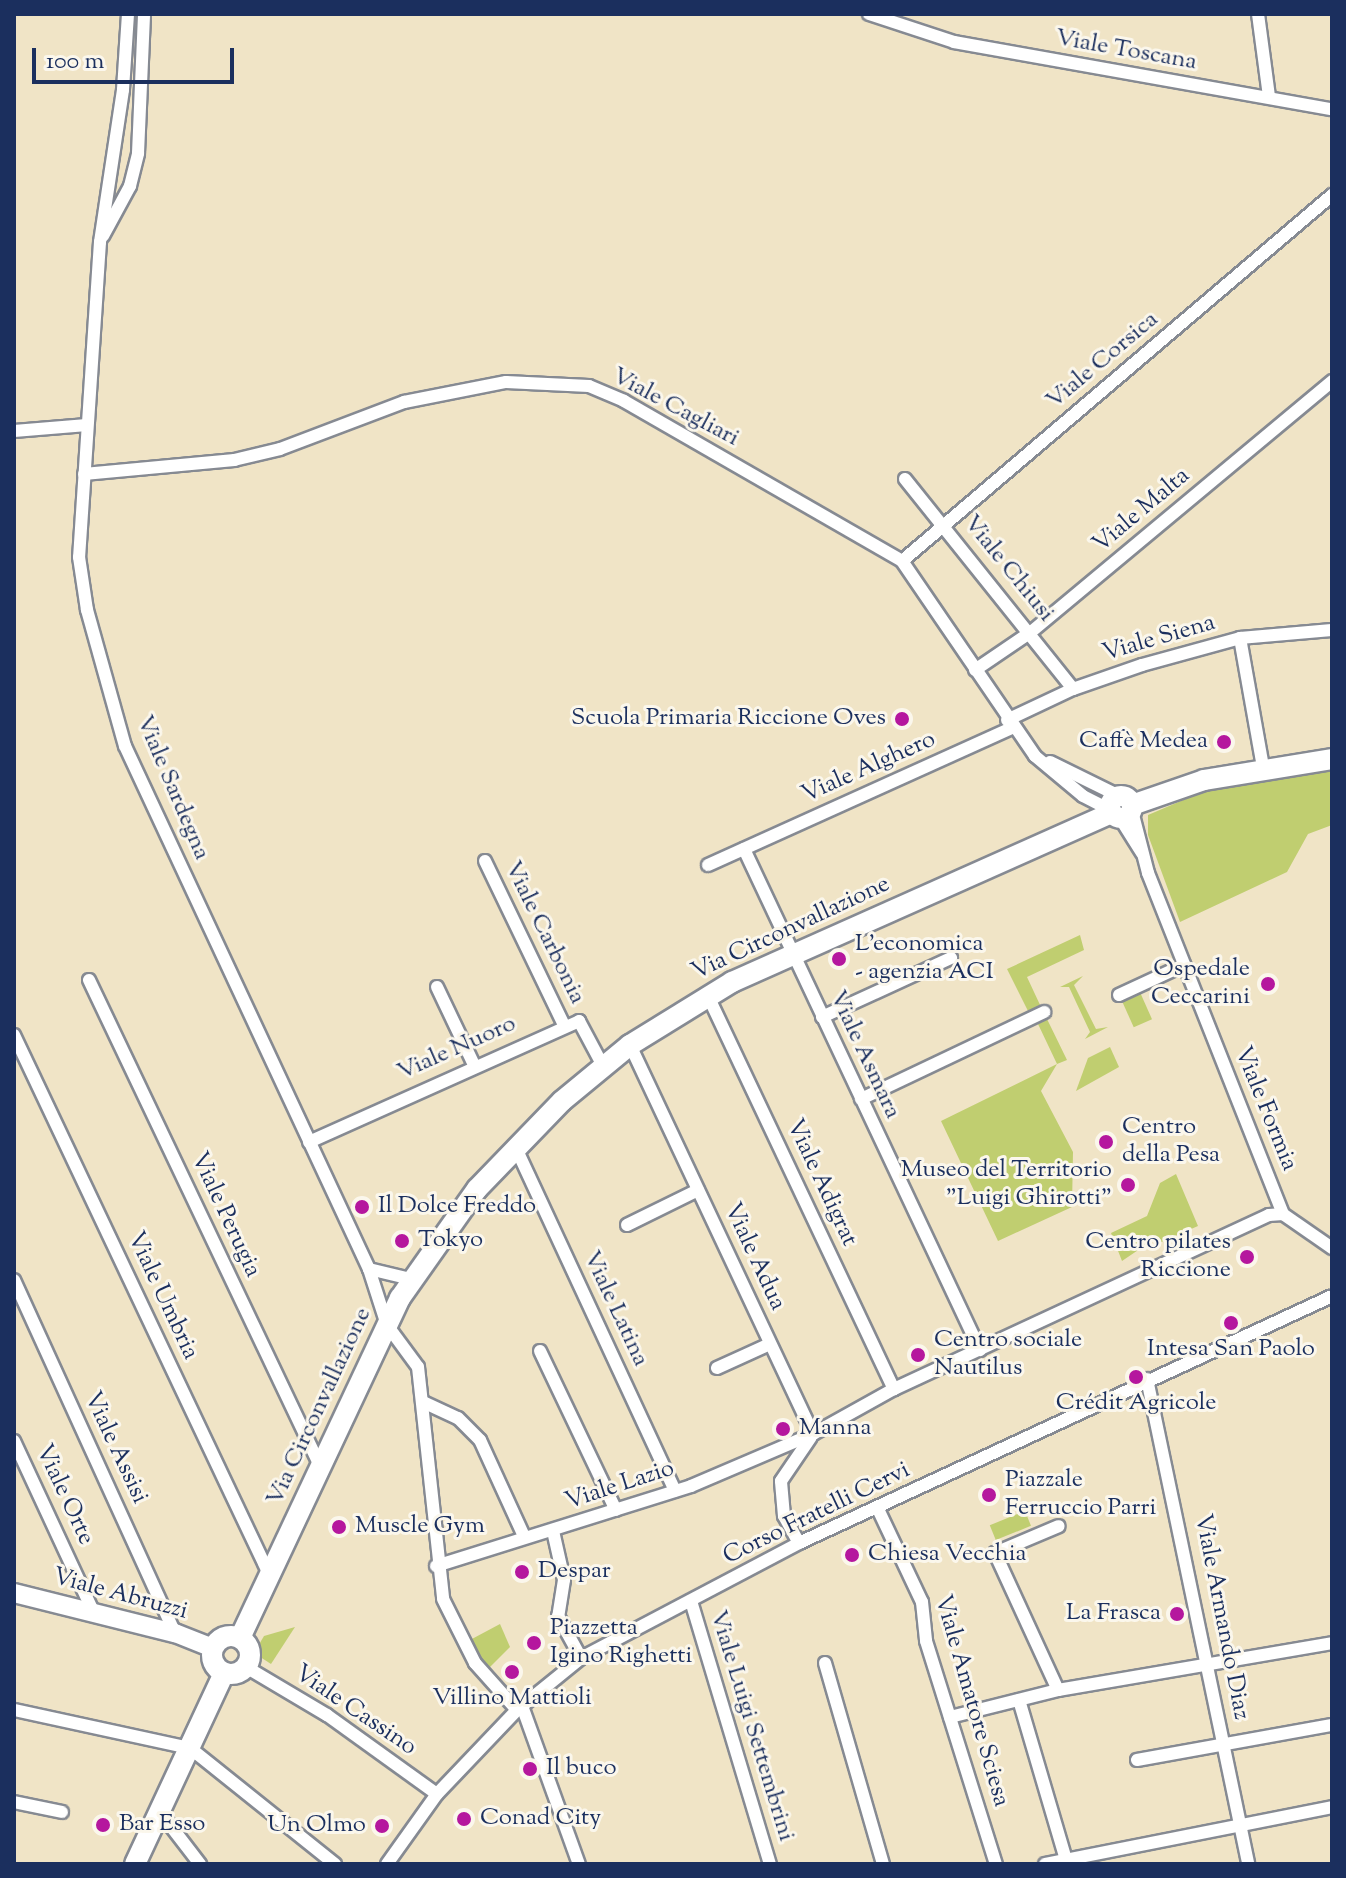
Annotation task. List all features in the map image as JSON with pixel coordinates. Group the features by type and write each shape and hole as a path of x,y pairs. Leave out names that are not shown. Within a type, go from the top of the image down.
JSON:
{"main road":[{"name":"Via Circonvallazione","path":"240,1638 411,1279 515,1146 603,1066 630,1045 708,996 792,954 1121,809 1263,767 1332,759"},
{"path":"221,1638 240,1638 249,1648 246,1667 224,1673 214,1666 213,1648 221,1638"},
{"path":"135,1864 224,1673"}],"street":[{"name":"Viale Sardegna","path":"128,14 123,90 100,242 84,474 81,583 125,746 369,1269 387,1325 418,1367 436,1566 443,1599 475,1663 519,1708"},
{"name":"Viale Sardegna","path":"100,242 130,186 138,153 144,14"},
{"name":"Viale Toscana","path":"869,14 954,42 1332,109"},
{"path":"1258,14 1269,96"},
{"name":"Viale Corsica","path":"902,561 1332,195"},
{"name":"Viale Cagliari","path":"84,474 234,460 280,449 429,395 541,381 589,386 624,401 902,561 1010,724 1035,756 1121,809"},
{"name":"Viale Malta","path":"975,670 1031,632 1332,381"},
{"path":"14,431 87,425"},
{"name":"Viale Chiusi","path":"905,479 1031,632 1073,689"},
{"name":"Viale Siena","path":"1010,724 1073,689 1240,638 1332,630"},
{"path":"1240,638 1263,767"},
{"name":"Viale Alghero","path":"708,865 1010,724"},
{"name":"Viale Formia","path":"1121,809 1142,853 1283,1214"},
{"path":"744,849 792,954"},
{"name":"Viale Carbonia","path":"485,861 564,1025"},
{"name":"Viale Asmara","path":"792,954 980,1350"},
{"path":"822,1017 951,958"},
{"path":"1119,995 1184,965"},
{"name":"Viale Perugia","path":"89,980 321,1468"},
{"path":"437,987 474,1065"},
{"name":"Viale Adigrat","path":"708,996 894,1389"},
{"path":"861,1099 1044,1012"},
{"path":"564,1025 579,1021 603,1066"},
{"name":"Viale Nuoro","path":"309,1142 564,1025"},
{"name":"Viale Umbria","path":"14,1035 270,1576"},
{"name":"Viale Adua","path":"630,1045 813,1434"},
{"name":"Viale Latina","path":"515,1146 675,1491"},
{"name":"Viale Adua","path":"627,1225 698,1190"},
{"path":"1283,1214 1332,1248"},
{"name":"Viale Lazio","path":"436,1566 675,1491 813,1434 894,1389 1269,1215 1283,1214"},
{"path":"369,1269 411,1279"},
{"name":"Viale Assisi","path":"14,1280 175,1633"},
{"name":"Corso Fratelli Cervi","path":"387,1864 437,1794 519,1708 581,1658 799,1543 878,1509 1147,1379 1332,1296"},
{"name":"Viale Adua","path":"717,1368 770,1344"},
{"path":"540,1351 616,1510"},
{"name":"Viale Armando Diaz","path":"1147,1379 1248,1864"},
{"path":"423,1402 458,1418 480,1440 524,1536"},
{"name":"Viale Lazio","path":"799,1543 784,1516 781,1481 813,1434"},
{"name":"Viale Orte","path":"14,1441 93,1611"},
{"name":"Viale Amatore Sciesa","path":"878,1509 922,1602 926,1641 996,1864"},
{"path":"1058,1690 995,1553 1059,1526"},
{"path":"553,1531 564,1580 558,1616 581,1658"},
{"name":"Viale Abruzzi","path":"15,1596 93,1611 175,1633 213,1648"},
{"name":"Viale Luigi Settembrini","path":"691,1601 770,1864"},
{"path":"950,1717 1058,1690 1332,1643"},
{"path":"825,1663 883,1864"},
{"name":"Viale Cassino","path":"246,1667 327,1715 437,1794"},
{"path":"1019,1700 1066,1860"},
{"path":"519,1708 579,1864"},
{"path":"14,1710 190,1748 335,1864"},
{"path":"1137,1760 1332,1725"},
{"path":"14,1802 62,1812"},
{"path":"1045,1864 1332,1807"},
{"path":"160,1812 200,1864"}],"green space":[{"path":"1332,769 1332,825 1308,834 1287,872 1180,922 1148,835 1148,815 1202,792"},
{"path":"1080,935 1084,950 1027,977 1041,1007 1029,1013 1007,969"},
{"path":"1083,976 1074,985 1096,1029 1108,1027 1085,1039 1090,1032 1069,987 1060,987"},
{"path":"1139,990 1152,1019 1134,1027 1121,998"},
{"path":"1047,1019 1067,1060 1057,1064 1038,1024"},
{"path":"1110,1047 1119,1067 1076,1091 1088,1058"},
{"path":"1057,1064 1041,1091 1073,1152 1072,1207 998,1241 941,1121"},
{"path":"1176,1174 1198,1226 1159,1243 1156,1238 1122,1261 1111,1233 1147,1216 1160,1183"},
{"path":"1025,1511 1031,1526 996,1540 990,1525"},
{"path":"500,1624 510,1647 487,1670 470,1640"},
{"path":"295,1627 271,1664 254,1653 264,1636"}],"place":[{"name":"Scuola Primaria Riccione Oves","path":"902,719"},
{"name":"Caffè Medea","path":"1224,742"},
{"name":"L'economica - agenzia ACI","path":"839,959"},
{"name":"Ospedale Ceccarini","path":"1268,984"},
{"name":"Centro della Pesa","path":"1106,1142"},
{"name":"Museo del Territorio \"Luigi Ghirotti\"","path":"1128,1185"},
{"name":"Il Dolce Freddo","path":"362,1207"},
{"name":"Tokyo","path":"402,1241"},
{"name":"Centro pilates Riccione","path":"1247,1257"},
{"name":"Intesa San Paolo","path":"1231,1323"},
{"name":"Centro sociale Nautilus","path":"918,1355"},
{"name":"Crédit Agricole","path":"1136,1377"},
{"name":"Manna","path":"783,1429"},
{"name":"Piazzale Ferruccio Parri","path":"989,1495"},
{"name":"Muscle Gym","path":"339,1527"},
{"name":"Chiesa Vecchia","path":"852,1555"},
{"name":"Despar","path":"522,1572"},
{"name":"La Frasca","path":"1177,1614"},
{"name":"Piazzetta Igino Righetti","path":"534,1643"},
{"name":"Villino Mattioli","path":"512,1672"},
{"name":"Il buco","path":"530,1769"},
{"name":"Conad City","path":"464,1819"},
{"name":"Bar Esso","path":"103,1825"},
{"name":"Un Olmo","path":"382,1826"}]}
